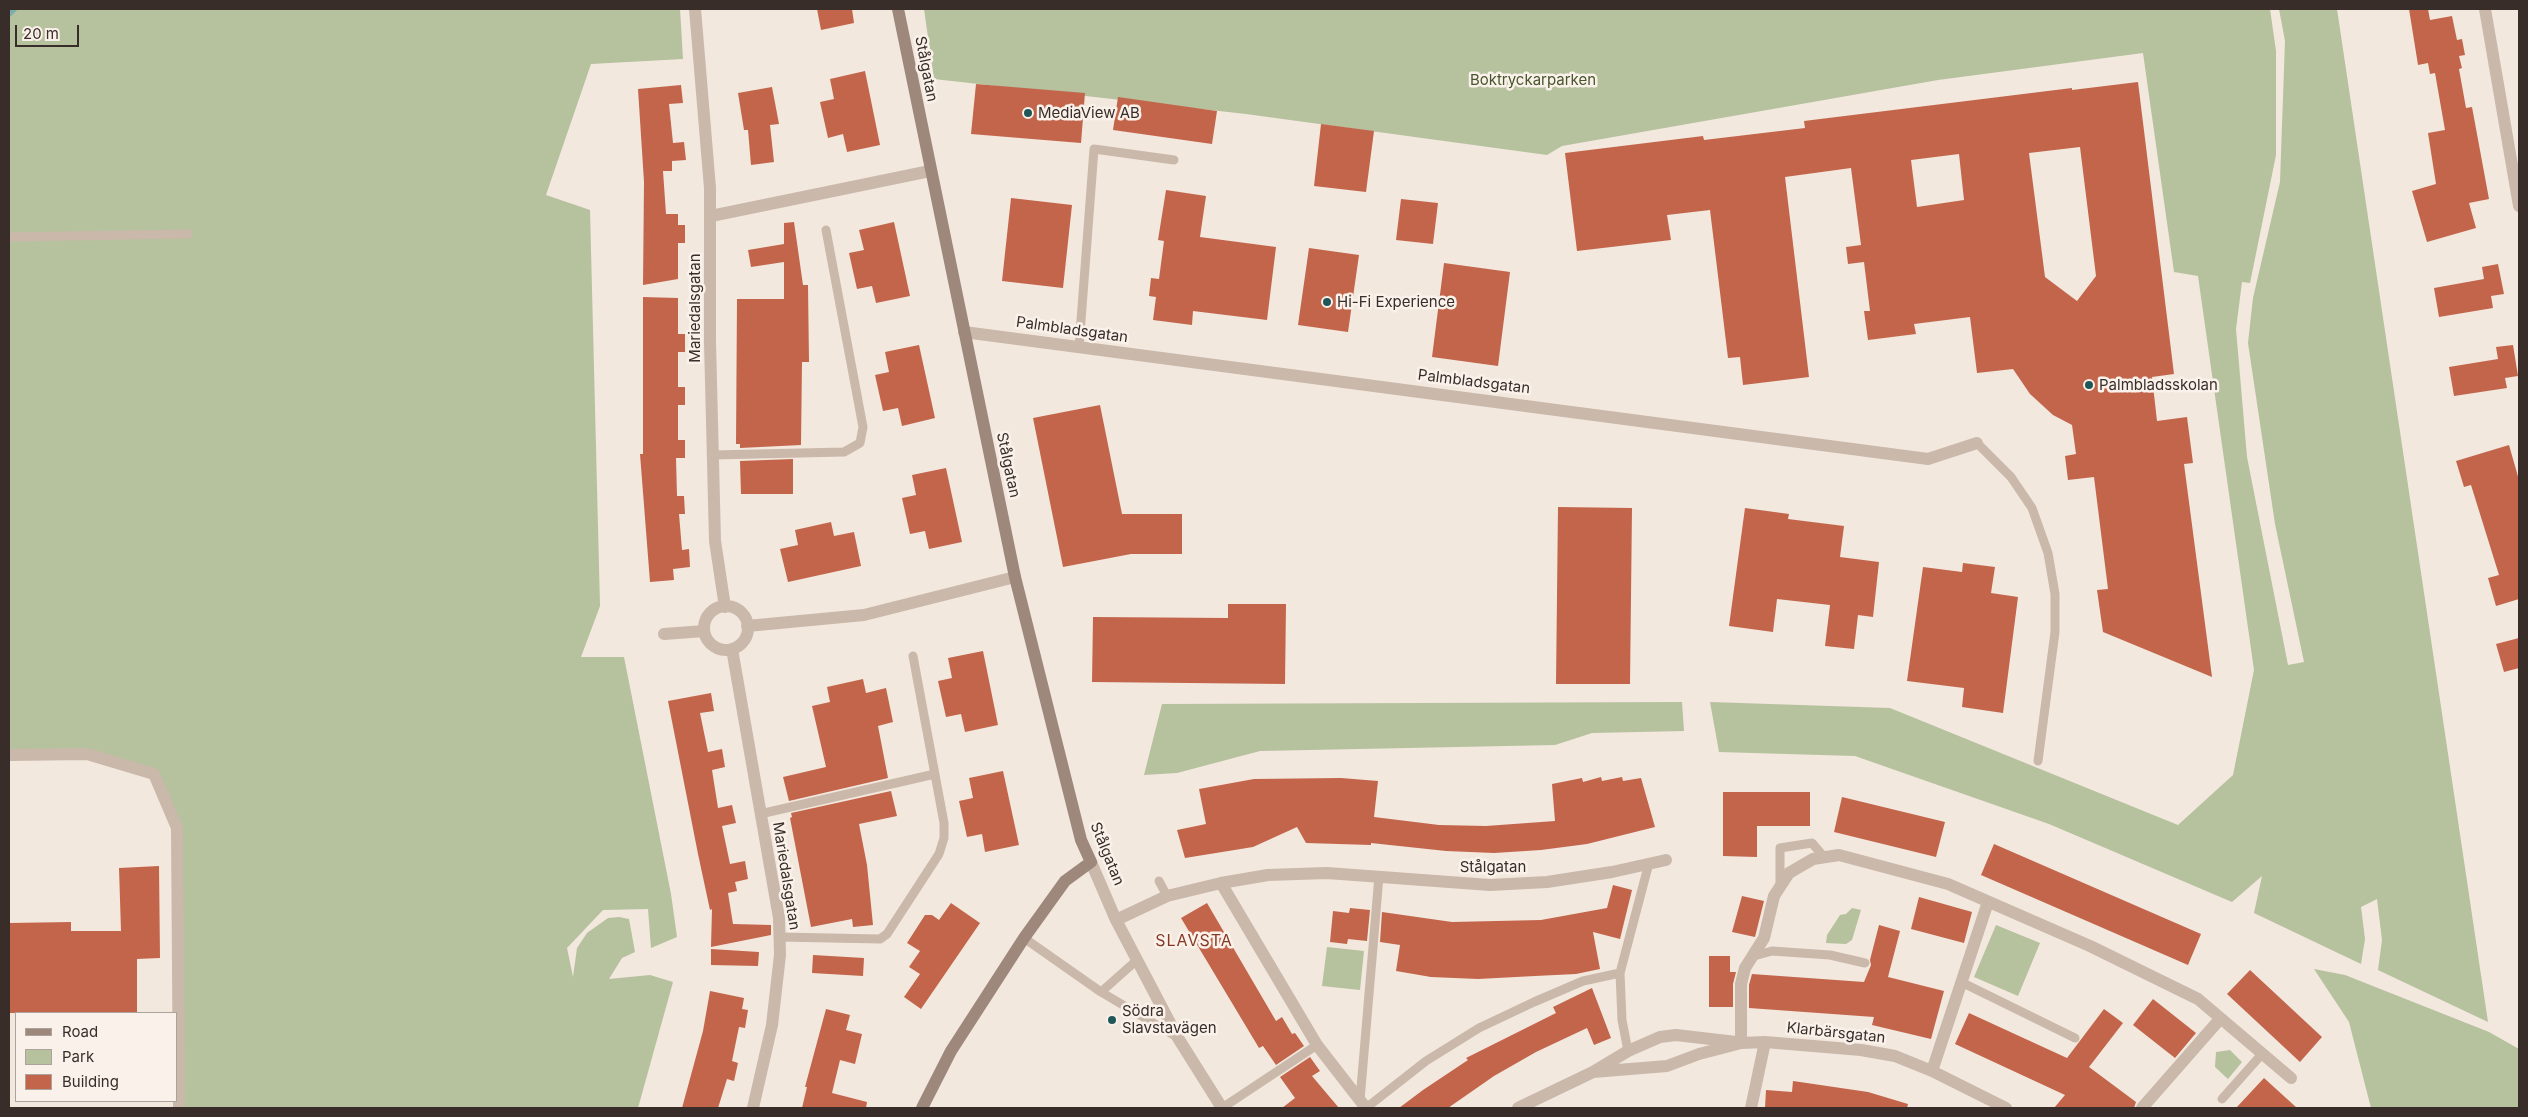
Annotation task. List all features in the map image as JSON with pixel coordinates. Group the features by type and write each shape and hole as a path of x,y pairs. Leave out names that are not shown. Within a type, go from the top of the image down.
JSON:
{"street":[{"name":"Mariedalsgatan","path":"695,9 711,216 710,342 715,541 725,606"},
{"name":"Stålgatan","path":"898,9 1015,577 1081,840 1116,920 1178,1038 1222,1108"},
{"path":"2485,10 2519,206"},
{"path":"711,216 930,170"},
{"name":"Palmbladsgatan","path":"964,332 1928,458 1977,443"},
{"path":"747,626 864,615 1015,577"},
{"path":"725,606 739,611 747,626 745,638 741,644 722,650 715,647 706,638 704,631 707,618 718,608 725,606"},
{"path":"664,634 704,631"},
{"name":"Mariedalsgatan","path":"732,648 777,905 779,937 778,981 772,1025 753,1108"},
{"path":"9,755 87,754 154,774 178,828 179,1108"},
{"path":"1741,1043 1741,984 1745,968 1764,938 1774,896 1789,873 1813,859 1839,855 1948,884 2090,946 2198,999 2291,1078"},
{"name":"Stålgatan","path":"1116,920 1167,896 1221,883 1268,875 1327,873 1490,885 1547,882 1612,872 1666,860"},
{"path":"922,1108 950,1051 1024,938 1065,881 1091,862"},
{"path":"1221,883 1317,1045 1364,1106"},
{"path":"1932,1071 1988,902"},
{"path":"2148,1106 2220,1019"},
{"name":"Klarbärsgatan","path":"1518,1108 1593,1072 1628,1051 1660,1037 1676,1034 1741,1043 1765,1042 1861,1050 1895,1056 1932,1071 2006,1108"},
{"path":"1751,1108 1765,1042"},
{"name":"Klarbärsgatan","path":"1593,1072 1668,1066 1699,1054 1741,1043"}],"lane":[{"path":"1079,347 1094,149 1174,160"},
{"path":"713,455 844,452 860,443 863,428 826,230"},
{"path":"9,237 188,234"},
{"path":"1977,443 2011,477 2032,508 2048,553 2055,594 2055,632 2038,761"},
{"path":"779,937 876,940 884,938 939,854 945,830 913,656"},
{"path":"760,814 935,774"},
{"path":"1780,887 1780,848 1812,842 1824,858"},
{"path":"1628,1051 1622,1020 1620,973 1649,864"},
{"path":"1364,1106 1379,876"},
{"path":"1159,881 1167,896"},
{"path":"1024,938 1101,992 1178,1038"},
{"path":"1754,956 1772,951 1830,955 1865,963"},
{"path":"1101,992 1137,960"},
{"path":"1364,1106 1426,1061 1479,1028 1583,981 1620,973"},
{"path":"1961,982 2075,1038"},
{"path":"1222,1108 1317,1045"},
{"path":"2222,1099 2262,1054"}],"green space":[{"path":"9,9 680,9 683,59 591,64 546,195 590,210 600,606 581,657 624,657 671,894 677,937 651,948 648,909 603,910 567,948 573,977 577,948 587,933 608,918 619,917 629,919 635,952 622,958 609,979 650,975 673,982 638,1108 179,1108 177,828 155,774 87,754 9,755"},
{"name":"Boktryckarparken","path":"924,9 2270,9 2276,51 2276,155 2250,283 2242,282 2236,329 2247,457 2288,665 2304,662 2275,524 2248,343 2253,298 2280,182 2285,41 2279,9 2337,9 2488,1022 2378,970 2382,940 2377,899 2361,907 2365,939 2361,964 2254,913 2262,876 2232,902 2049,824 1855,756 1719,752 1710,702 1890,708 2178,825 2233,775 2254,670 2198,276 2174,272 2143,53 1938,80 1562,146 1547,155 1246,114 934,79"},
{"path":"1682,702 1684,731 1592,733 1555,745 1260,751 1177,773 1144,775 1162,704"},
{"path":"1852,908 1861,910 1852,940 1846,944 1826,943 1827,935 1840,915 1846,914"},
{"path":"1996,925 2040,943 2018,996 1974,977"},
{"path":"1327,947 1364,951 1360,990 1322,986"},
{"path":"2314,969 2345,975 2489,1032 2519,1049 2519,1108 2371,1108 2349,1022"},
{"path":"2230,1050 2242,1062 2228,1079 2215,1067 2216,1052"}],"building":[{"path":"817,9 852,9 854,23 821,30"},
{"path":"2409,9 2428,9 2430,20 2452,16 2457,40 2462,39 2465,55 2459,56 2462,68 2459,69 2466,108 2472,107 2489,199 2469,203 2476,228 2427,242 2412,191 2436,184 2428,133 2445,130 2435,73 2430,74 2428,63 2418,65"},
{"path":"865,71 880,145 847,152 843,134 828,138 820,102 834,99 830,79"},
{"path":"2138,82 2174,374 2152,377 2157,421 2187,417 2193,463 2184,464 2212,677 2103,632 2097,590 2108,589 2094,477 2068,480 2065,456 2076,454 2072,425 2053,415 2030,394 2013,369 1977,373 1970,317 1914,324 1916,334 1868,340 1864,311 1870,311 1864,262 1848,264 1846,247 1861,245 1851,168 1785,177 1809,377 1743,385 1740,357 1728,358 1710,210 1667,215 1671,240 1577,251 1565,153 1703,136 1704,140 1805,128 1804,121 2072,88 2072,90","holes":["2080,147 2096,276 2077,301 2045,277 2029,153","1959,154 1964,200 1917,207 1911,160"]},
{"name":"MediaView AB","path":"976,84 1085,93 1081,143 971,134"},
{"path":"681,85 683,103 669,104 673,143 684,142 686,160 672,161 672,171 663,171 666,214 678,214 678,225 685,225 685,243 678,243 678,279 643,285 644,182 638,89"},
{"path":"772,87 779,124 770,125 774,162 751,165 748,130 744,130 738,93"},
{"path":"1118,97 1217,111 1212,144 1113,130"},
{"path":"1321,124 1374,131 1366,192 1314,186"},
{"path":"1166,190 1206,196 1200,237 1276,247 1267,320 1193,311 1192,325 1153,320 1156,297 1149,296 1151,278 1159,279 1164,241 1158,240"},
{"path":"1011,198 1072,205 1063,288 1002,281"},
{"path":"1401,199 1438,203 1433,244 1396,240"},
{"path":"794,222 803,285 808,285 809,362 802,362 801,445 740,448 740,444 736,444 737,299 784,299 784,262 751,267 748,250 784,244 784,223"},
{"path":"894,222 910,296 876,303 872,286 857,289 849,253 864,250 859,230"},
{"path":"1309,248 1359,255 1348,332 1298,325"},
{"path":"1444,263 1510,272 1498,366 1432,357"},
{"path":"2498,264 2504,294 2491,296 2493,308 2439,317 2434,288 2484,279 2482,267"},
{"path":"643,297 678,298 678,334 685,334 685,352 678,352 678,387 685,387 685,405 678,405 678,440 685,440 685,458 676,458 677,496 684,496 685,514 679,514 682,550 689,549 690,567 673,569 674,580 650,582 640,454 643,454"},
{"path":"919,345 935,418 902,426 898,408 883,411 875,375 889,372 885,352"},
{"path":"2513,345 2518,376 2505,378 2507,388 2454,396 2449,367 2498,359 2496,347"},
{"path":"1100,405 1122,514 1182,514 1182,554 1131,554 1063,567 1033,418"},
{"path":"2509,445 2519,480 2519,599 2496,606 2488,578 2499,575 2471,485 2464,487 2456,461"},
{"path":"793,459 793,494 741,494 740,461"},
{"path":"946,468 962,542 929,549 925,531 910,534 902,498 916,495 912,475"},
{"path":"1558,507 1632,508 1630,684 1556,684"},
{"path":"1745,508 1789,514 1788,519 1844,526 1840,557 1879,562 1873,617 1858,615 1854,649 1825,646 1830,605 1777,599 1773,632 1729,626"},
{"path":"831,522 834,536 854,532 861,566 788,582 780,549 798,545 795,530"},
{"path":"1963,563 1995,567 1991,593 2018,597 2003,713 1962,707 1964,688 1907,681 1923,567 1962,572"},
{"path":"1228,604 1286,604 1285,684 1092,682 1093,617 1228,618"},
{"path":"2519,638 2519,668 2504,672 2496,644"},
{"path":"983,651 998,725 965,732 961,714 946,717 938,681 952,678 948,658"},
{"path":"863,679 866,693 886,688 893,722 878,726 888,778 789,801 783,777 826,767 812,706 830,702 827,687"},
{"path":"711,693 714,711 700,713 708,752 722,749 725,767 712,770 718,808 732,805 736,823 722,826 730,864 745,861 748,879 735,882 737,891 728,893 733,924 771,925 771,935 711,947 712,909 710,910 698,854 668,701"},
{"path":"1003,771 1019,845 985,852 982,834 967,837 959,801 973,798 969,778"},
{"path":"1601,777 1602,781 1622,777 1623,781 1641,778 1655,827 1587,844 1541,850 1494,853 1446,851 1371,843 1371,845 1306,843 1297,827 1253,847 1185,858 1177,830 1206,824 1199,789 1254,779 1341,778 1378,781 1374,817 1439,825 1486,826 1555,821 1552,784 1582,778 1583,782"},
{"path":"891,791 897,816 859,824 867,865 873,925 853,927 852,919 811,927 790,818 792,817 791,813"},
{"path":"1723,792 1810,792 1810,826 1757,826 1757,857 1723,856"},
{"path":"1842,797 1945,822 1936,857 1834,832"},
{"path":"1994,844 2201,934 2188,965 1981,875"},
{"path":"159,866 160,958 137,959 137,1012 9,1013 9,923 71,922 71,931 121,931 119,868"},
{"path":"1613,885 1632,890 1620,939 1593,932 1600,969 1576,974 1478,979 1431,977 1396,971 1400,945 1380,942 1382,912 1452,922 1541,920 1607,908"},
{"path":"1742,896 1764,901 1755,937 1732,932"},
{"path":"1919,897 1972,912 1964,943 1911,929"},
{"path":"951,903 980,923 921,1009 904,997 920,974 909,967 920,951 907,943 925,915 932,915 939,920"},
{"path":"1207,903 1276,1021 1282,1017 1292,1034 1295,1033 1304,1046 1276,1065 1263,1046 1259,1048 1181,918"},
{"path":"1350,908 1370,910 1367,941 1348,939 1347,944 1330,942 1333,911 1349,913"},
{"path":"1879,925 1900,931 1888,977 1944,991 1931,1039 1872,1025 1874,1017 1749,1008 1749,985 1752,974 1864,982 1871,965 1870,960"},
{"path":"711,949 759,952 758,966 711,965"},
{"path":"813,955 864,958 863,976 812,973"},
{"path":"1709,956 1730,956 1730,972 1736,972 1733,984 1733,1007 1709,1007"},
{"path":"2250,970 2322,1037 2300,1062 2227,994"},
{"path":"1592,988 1611,1038 1594,1045 1587,1028 1536,1052 1494,1076 1448,1108 1399,1108 1468,1060 1466,1058 1556,1013 1553,1007"},
{"path":"710,991 744,998 742,1009 748,1010 745,1028 739,1027 732,1061 738,1063 734,1081 727,1079 718,1108 682,1108 703,1031"},
{"path":"2153,999 2196,1033 2175,1058 2133,1025"},
{"path":"826,1009 850,1015 846,1030 862,1034 855,1064 840,1060 832,1093 867,1102 866,1108 802,1108 807,1087 805,1087"},
{"path":"2104,1009 2123,1023 2089,1067 2136,1102 2134,1108 2054,1108 2065,1095 1955,1044 1969,1013 2067,1058"},
{"path":"1310,1057 1320,1071 1312,1076 1339,1108 1282,1108 1295,1098 1280,1077"},
{"path":"2264,1078 2297,1108 2236,1108"},
{"path":"1793,1081 1868,1092 1908,1104 1907,1108 1765,1108 1766,1090 1792,1092"}],"waterway":[{"path":"9,14 14,9"}],"place":[{"name":"MediaView AB","path":"1028,113"},
{"name":"Hi-Fi Experience","path":"1327,302"},
{"name":"Palmbladsskolan","path":"2089,385"},
{"name":"Södra Slavstavägen","path":"1112,1020"}],"district":[{"name":"SLAVSTA","path":"1194,941"}]}
